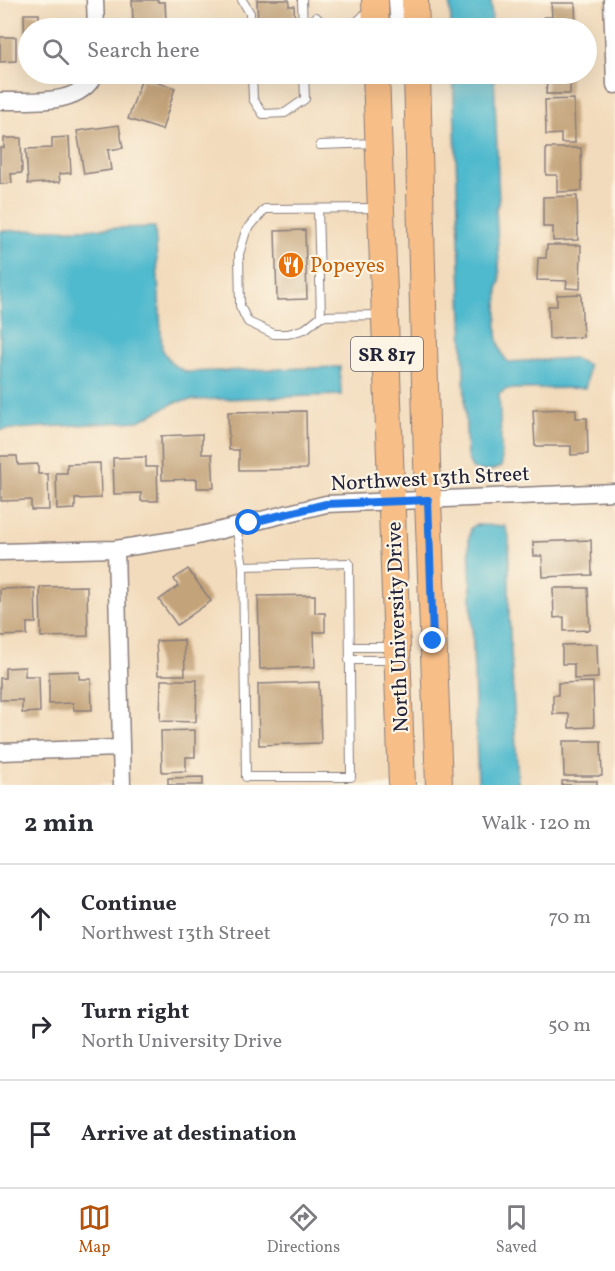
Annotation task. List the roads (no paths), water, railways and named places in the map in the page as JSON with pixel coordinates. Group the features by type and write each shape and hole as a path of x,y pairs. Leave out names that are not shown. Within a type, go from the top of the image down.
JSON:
{"main road":[{"path":"416,0 416,18"},
{"path":"378,18 382,1"},
{"name":"North University Drive","path":"376,84 402,785"},
{"name":"North University Drive","path":"417,84 428,500 439,785"}],"street":[{"path":"95,0 96,18"},
{"path":"612,0 615,85"},
{"path":"382,1 393,18"},
{"path":"0,101 62,99 84,84"},
{"name":"North University Drive","path":"408,84 418,120"},
{"name":"Northwest 13th Street","path":"0,552 116,549 193,537 326,504 615,492"},
{"path":"116,549 122,785"},
{"path":"0,752 120,748"}],"lane":[{"path":"242,0 250,13 250,18"},
{"path":"302,0 303,18"},
{"path":"364,18 382,1"},
{"path":"252,84 253,99 263,114 285,113 304,99 304,84"},
{"path":"320,145 378,143"},
{"path":"381,208 265,209 246,231 239,254 238,284 240,306 248,322 274,334 288,334 304,329 321,316 386,315"},
{"path":"318,209 321,316"},
{"path":"236,526 243,566 246,777 351,777 349,563 243,566"},
{"path":"350,647 398,653"},
{"path":"349,660 398,653"}],"water":[{"path":"450,0 491,0 492,18 451,18"},
{"path":"453,84 494,84 499,203 496,209 500,282 497,326 499,346 508,362 573,358 588,365 587,381 585,388 507,389 499,394 502,466 487,471 472,469 467,456"},
{"path":"155,227 162,349 172,364 186,372 340,367 341,395 194,400 176,402 139,421 0,430 0,231"},
{"path":"475,525 505,526 509,537 509,615 518,785 478,785 469,539 471,528"}],"place":[{"name":"Popeyes","path":"291,265"}]}
